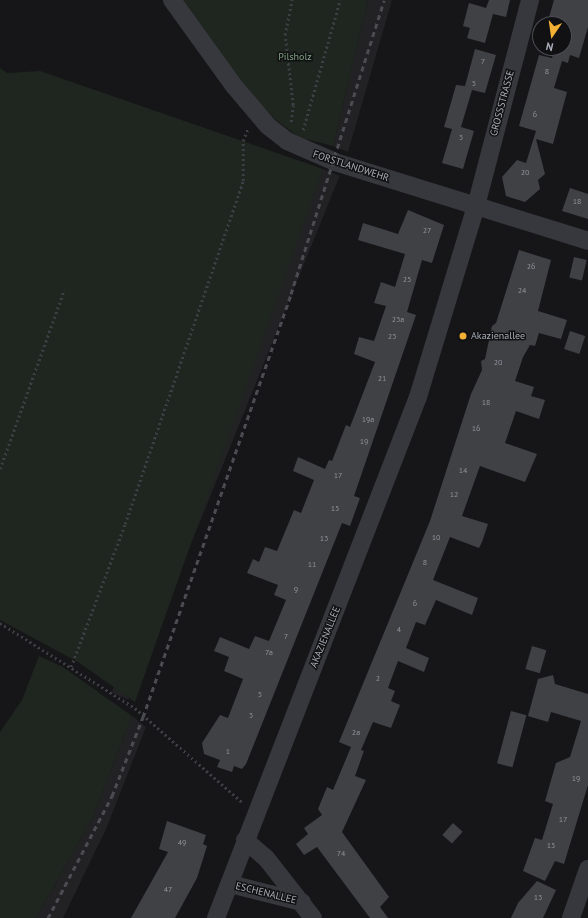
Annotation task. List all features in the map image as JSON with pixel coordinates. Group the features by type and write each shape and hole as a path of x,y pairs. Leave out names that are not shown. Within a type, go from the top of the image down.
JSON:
{"street":[{"name":"FORSTLANDWEHR","path":"172,0 254,111 294,139 335,162 588,241"},
{"name":"GROSSSTRASSE","path":"476,206 530,0"},
{"name":"AKAZIENALLEE","path":"216,918 230,884 254,813 395,460 476,206"},
{"name":"ESCHENALLEE","path":"245,840 266,858 302,902 313,918"},
{"path":"571,918 588,869"},
{"name":"ESCHENALLEE","path":"230,884 302,902"}],"path":[{"path":"292,0 285,35 293,105 294,139"},
{"path":"294,139 340,0"},
{"path":"71,667 125,524 243,181 243,141 254,111"},
{"path":"0,469 64,290"},
{"path":"0,622 135,708 254,813"}],"shaded area":[{"path":"368,0 392,0 348,152 333,146"},
{"path":"323,169 340,176 128,700 111,693"},
{"path":"132,716 146,727 106,829 63,918 36,918 92,819"}],"green space":[{"name":"Pilsholz","path":"176,0 368,0 333,146 298,137 276,120 236,80"},
{"path":"0,68 7,73 40,71 323,169 135,702 78,662 0,620"},
{"path":"39,656 63,667 132,716 92,819 36,918 0,918 0,732 22,700"}],"building":[{"path":"489,0 510,0 506,17 493,14 485,43 467,38 470,28 463,26 469,3 486,8"},
{"path":"554,0 588,0 588,27 579,58 572,56 572,16 549,16"},
{"path":"475,49 496,55 485,93 472,90 461,127 474,131 463,169 442,163 452,129 444,127 456,85 465,86"},
{"path":"539,56 552,58 552,56 570,56 568,63 562,61 554,88 567,92 553,144 536,139 545,174 538,180 540,189 525,202 506,196 502,177 517,160 526,163 536,131 519,126"},
{"path":"570,188 588,194 588,219 562,211"},
{"path":"408,210 444,225 432,263 422,260 407,312 416,315 354,496 360,498 350,526 342,523 246,764 242,769 234,766 232,772 217,767 220,760 204,754 202,743 220,715 228,718 243,679 224,671 229,657 214,651 220,637 249,649 255,636 269,641 286,600 274,595 278,585 247,573 253,559 259,562 265,547 277,551 294,510 301,513 314,480 293,471 298,457 325,469 329,460 332,461 346,425 350,427 375,362 354,354 359,337 374,341 386,306 374,303 381,282 395,287 405,254 358,240 363,223 398,234"},
{"path":"519,250 551,260 538,311 567,320 561,339 539,333 535,346 530,345 523,357 515,381 534,387 531,396 545,400 539,419 516,411 505,443 537,454 525,482 480,466 462,516 488,524 482,542 479,548 450,537 433,580 478,598 472,615 436,600 425,625 416,622 406,648 429,658 424,672 398,661 388,688 395,691 391,701 400,705 391,728 373,722 361,750 364,751 355,776 366,780 342,832 389,897 380,907 388,918 370,918 317,847 304,855 296,844 308,834 304,828 322,815 318,809 327,787 333,790 351,747 339,742 430,521 471,394 482,370 481,361 485,359 492,326 496,323"},
{"path":"574,257 587,260 582,280 569,277"},
{"path":"570,331 585,336 579,354 564,349"},
{"path":"532,646 546,650 540,673 525,669"},
{"path":"553,675 555,684 588,694 588,785 564,864 555,861 545,881 523,871 535,838 542,840 553,804 545,801 556,763 570,757 581,721 551,712 548,722 528,716 538,679"},
{"path":"511,711 526,715 512,767 497,763"},
{"path":"167,821 206,835 203,844 207,846 197,878 175,918 131,918 168,852 159,849"},
{"path":"453,823 463,832 452,844 442,835"},
{"path":"537,881 556,890 543,918 511,918 518,903"}],"railway":[{"path":"48,918 112,796 143,717 291,294 384,0"}],"place":[{"name":"Akazienallee","path":"463,336"}]}
